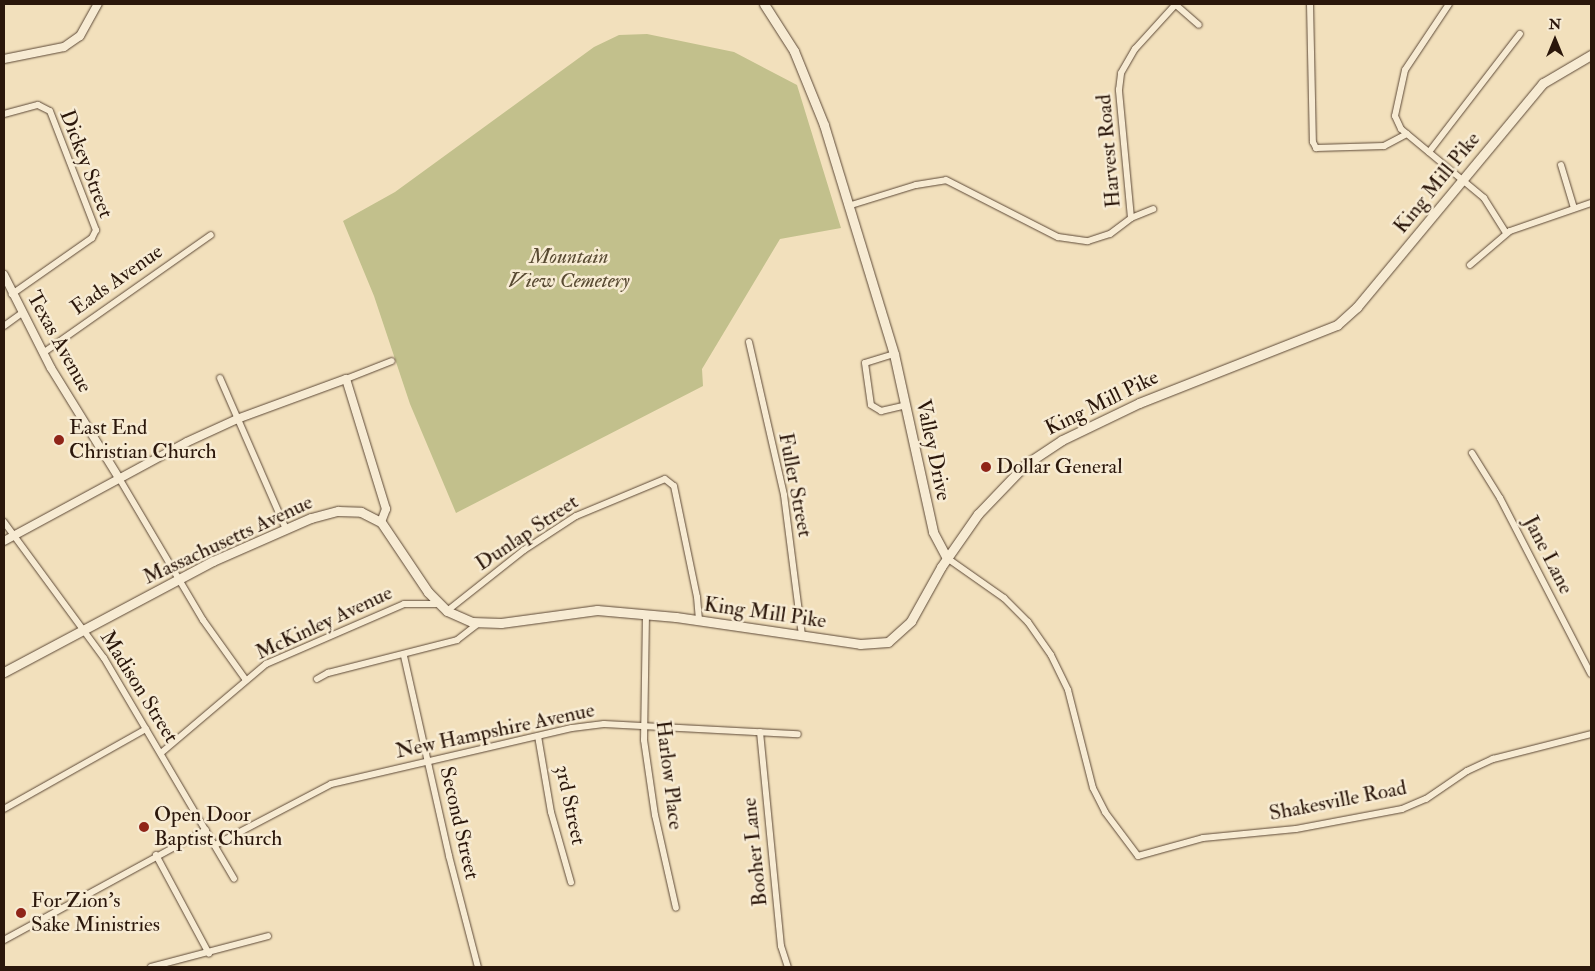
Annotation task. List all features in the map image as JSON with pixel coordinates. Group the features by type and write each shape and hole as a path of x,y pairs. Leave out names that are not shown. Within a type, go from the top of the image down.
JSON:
{"main road":[{"name":"Valley Drive","path":"764,4 802,67 848,206 894,354 932,532 947,558"},
{"name":"King Mill Pike","path":"439,604 447,610 479,623 502,623 580,611 646,614 871,645 896,637 911,621 947,558 978,514 1008,480 1062,440 1192,380 1337,325 1362,301 1463,178 1544,84 1591,55"},
{"name":"Massachusetts Avenue","path":"4,672 84,631 178,579 286,528 338,512 361,512 381,522"},
{"path":"381,522 416,578 439,604"}],"street":[{"path":"4,59 64,46 80,36 98,4"},
{"path":"1176,4 1199,24"},
{"name":"Harvest Road","path":"848,206 916,185 946,180 1071,241 1088,241 1110,234 1131,218 1119,90 1121,73 1135,49 1176,4"},
{"path":"1310,4 1313,142 1316,148 1384,146 1407,134"},
{"path":"1449,4 1402,76 1395,116 1407,134 1463,178 1484,198 1506,233"},
{"path":"1430,152 1520,34"},
{"name":"Dickey Street","path":"4,114 38,106 50,110 96,230 92,238 12,294"},
{"path":"1561,164 1574,208"},
{"path":"1470,265 1506,233 1591,203"},
{"path":"1131,218 1153,209"},
{"name":"Eads Avenue","path":"43,353 211,235"},
{"name":"Texas Avenue","path":"4,275 43,353 178,579 246,680"},
{"path":"4,326 22,313"},
{"name":"Fuller Street","path":"749,342 784,495 802,636"},
{"path":"894,354 865,363 871,405 881,411 906,405"},
{"path":"4,541 119,478 238,418 392,361"},
{"path":"220,378 286,528"},
{"path":"346,379 386,509 381,522"},
{"name":"Jane Lane","path":"1472,453 1500,498 1591,674"},
{"name":"Dunlap Street","path":"447,610 524,550 576,516 658,480 665,479 674,486 697,597 698,621"},
{"name":"Madison Street","path":"4,522 84,631 161,753 234,879"},
{"name":"Valley Drive","path":"947,558 1004,598 1028,622 1051,655 1068,690 1093,788 1105,812 1138,856"},
{"name":"McKinley Avenue","path":"161,753 246,680 287,653 386,610 413,602 439,604"},
{"name":"Harlow Place","path":"646,614 644,726 655,815 676,908"},
{"path":"317,680 328,673 404,656 457,640 479,623"},
{"name":"Second Street","path":"404,656 478,967"},
{"name":"New Hampshire Avenue","path":"215,845 331,784 590,725 798,734"},
{"path":"4,809 146,729"},
{"name":"Booher Lane","path":"760,732 781,946 788,967"},
{"name":"Shakesville Road","path":"1138,856 1203,838 1296,829 1402,809 1426,799 1466,771 1493,759 1591,734"},
{"name":"3rd Street","path":"538,736 552,812 570,882"},
{"path":"4,940 156,855 206,830"},
{"path":"156,855 209,954"},
{"path":"151,967 209,954 268,936"}],"green space":[{"name":"Mountain View Cemetery","path":"647,34 734,52 797,85 841,228 780,239 702,369 703,386 456,513 410,404 374,296 343,221 395,192 594,47 619,35"}],"place":[{"name":"East End Christian Church","path":"59,440"},
{"name":"Dollar General","path":"986,467"},
{"name":"Open Door Baptist Church","path":"144,827"},
{"name":"For Zion's Sake Ministries","path":"21,913"}]}
